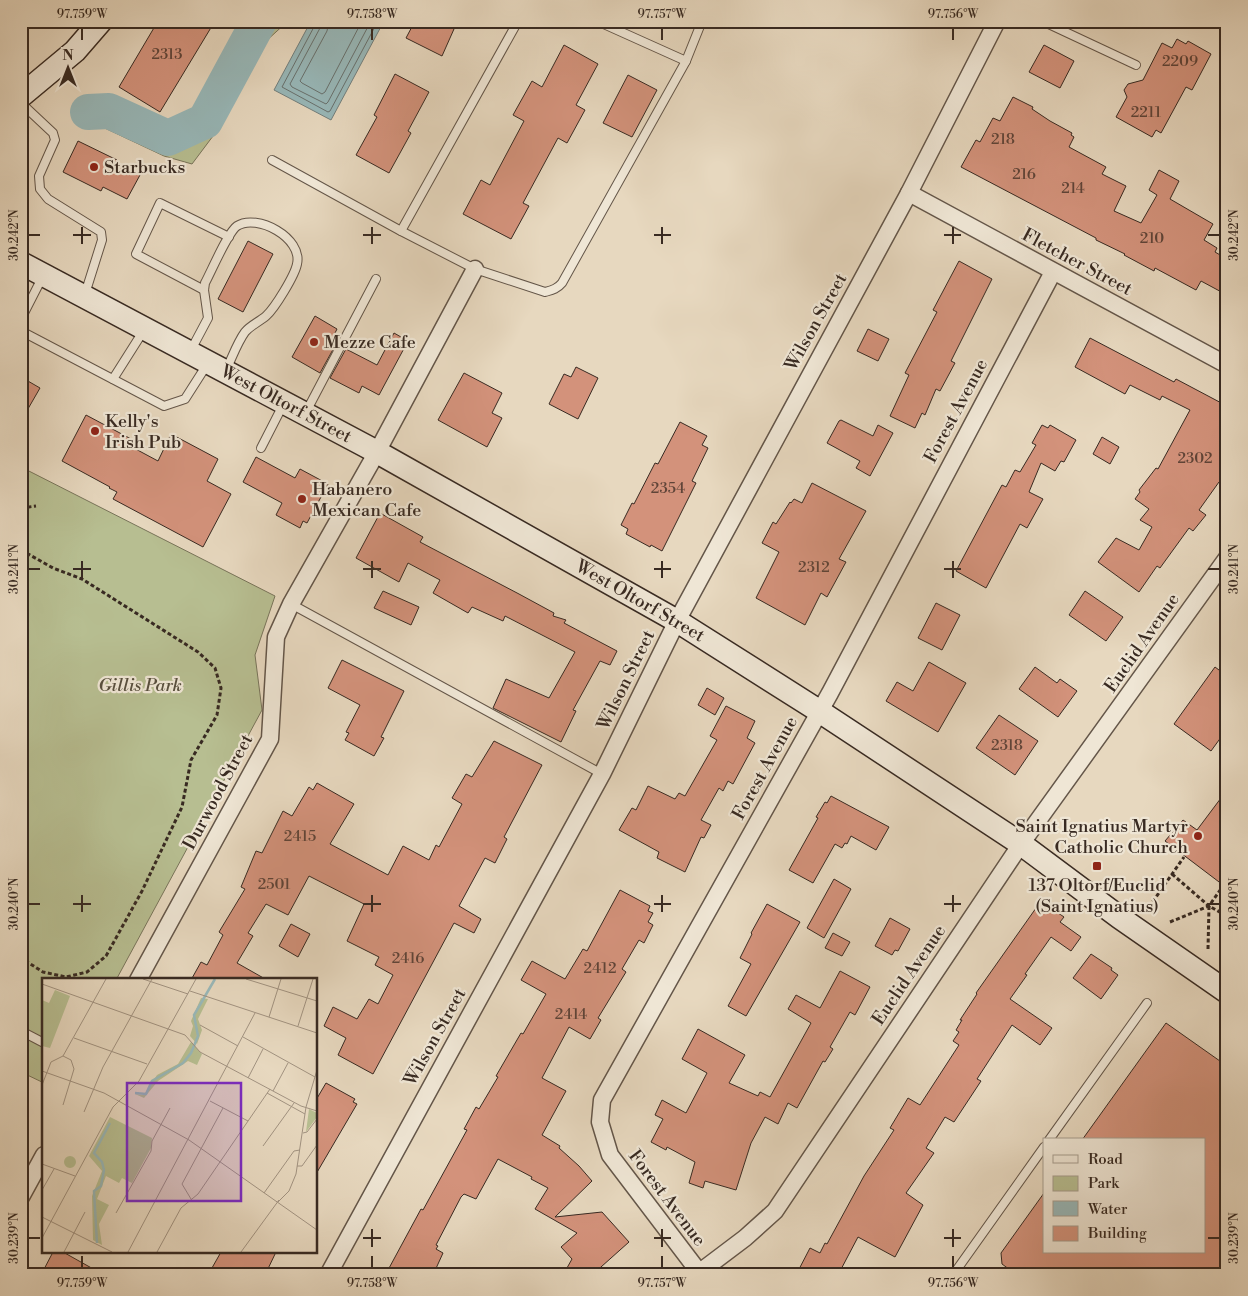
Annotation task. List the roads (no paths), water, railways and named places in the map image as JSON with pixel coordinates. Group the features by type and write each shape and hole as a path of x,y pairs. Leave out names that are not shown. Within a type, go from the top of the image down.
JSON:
{"main road":[{"path":"21,96 74,52 101,21"},
{"name":"West Oltorf Street","path":"21,262 377,452 677,621 1021,844 1119,917 1227,992"}],"street":[{"name":"Wilson Street","path":"328,1275 602,774 677,621 909,193 997,21"},
{"name":"Fletcher Street","path":"909,193 1227,365"},
{"name":"Durwood Street","path":"139,978 270,739 276,637 291,604 377,452 475,269"},
{"name":"Forest Avenue","path":"697,1273 610,1155 600,1122 602,1100 819,712 1053,272"},
{"name":"Euclid Avenue","path":"697,1273 745,1238 775,1211 1021,844 1227,558"},
{"path":"21,1198 42,1159"}],"lane":[{"path":"401,231 518,21"},
{"path":"597,21 686,61"},
{"path":"272,160 401,231 475,269 545,292 557,288 562,283 686,61 702,21"},
{"path":"1042,21 1136,65"},
{"path":"21,103 53,133 54,140 39,176 40,189 48,199 101,232 102,240 85,296"},
{"path":"204,290 136,254 160,203 229,237"},
{"path":"21,331 164,406 184,399 208,362 245,334 252,325 265,317 276,306 297,264 295,247 288,238 269,227 259,224 246,224 236,227 205,283 204,290 208,318 208,362"},
{"path":"21,319 44,274"},
{"path":"305,414 376,279"},
{"path":"113,379 145,328"},
{"path":"261,448 284,403"},
{"path":"291,604 602,774"},
{"path":"1050,1138 1147,1003"},
{"path":"21,1032 42,1042"},
{"path":"953,1275 1043,1148"}],"water":[{"path":"311,21 384,21 331,120 274,90"}],"waterway":[{"path":"88,112 109,111 168,138 205,121 259,21"}],"place":[{"name":"Starbucks","path":"94,167"},
{"name":"Mezze Cafe","path":"314,342"},
{"name":"Kelly's Irish Pub","path":"95,431"},
{"name":"Habanero Mexican Cafe","path":"302,499"},
{"name":"Saint Ignatius Martyr Catholic Church","path":"1198,836"},
{"name":"137 Oltorf/Euclid (Saint Ignatius)","path":"1097,866"}],"park label":[{"name":"Gillis Park","path":"140,685"}]}
